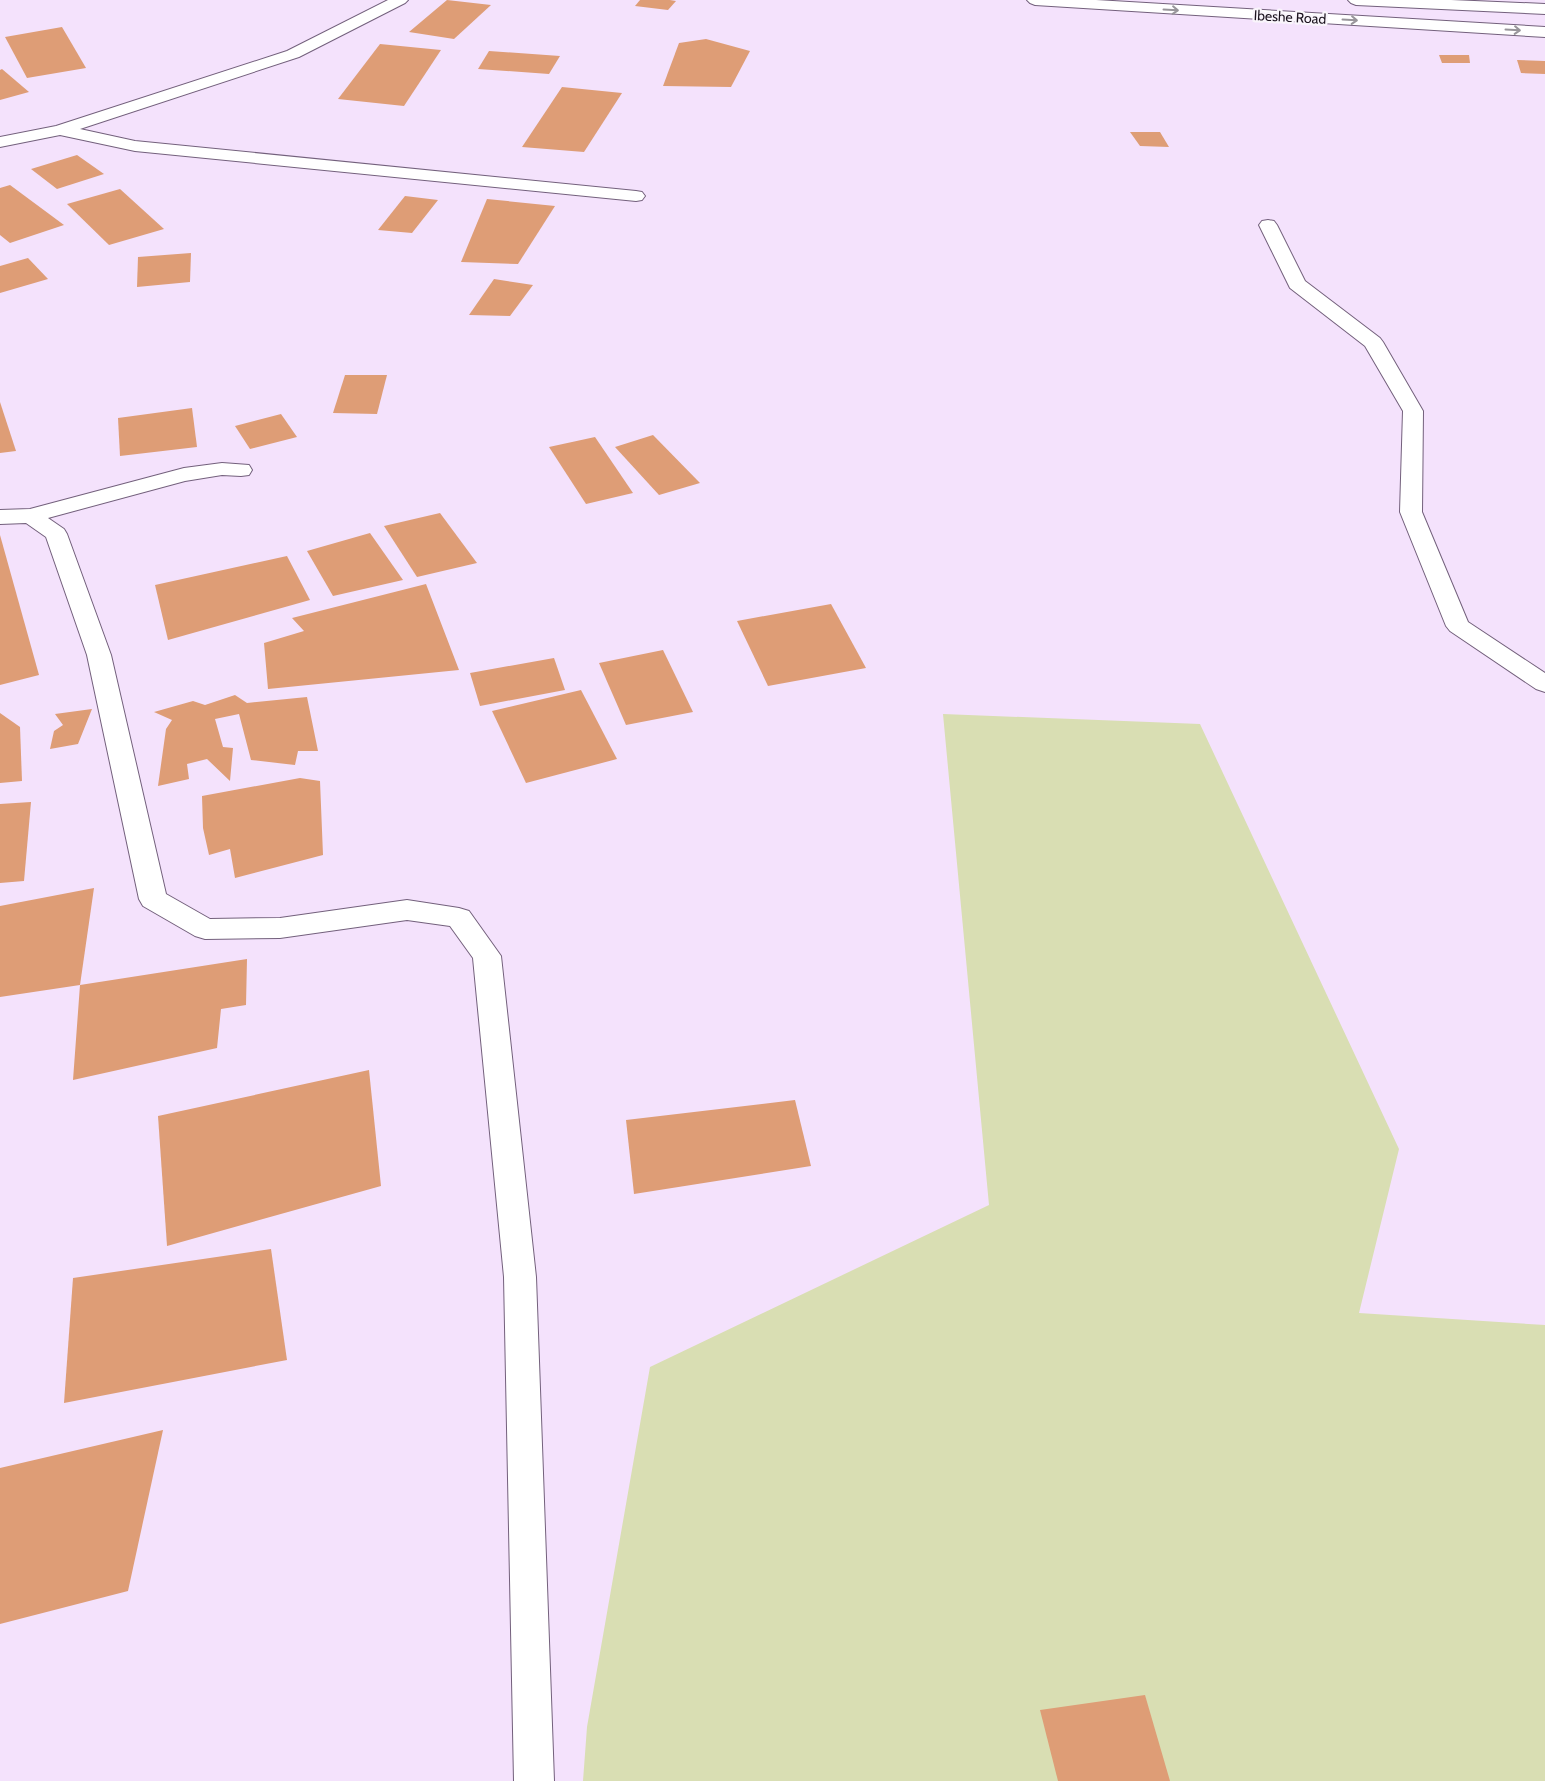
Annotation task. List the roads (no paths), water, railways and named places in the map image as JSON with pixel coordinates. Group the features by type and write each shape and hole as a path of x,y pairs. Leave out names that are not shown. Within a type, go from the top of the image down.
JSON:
{"street":[{"path":"0,142 60,130 293,54 400,0"},
{"name":"Ibeshe Road","path":"1035,0 1167,10 1545,32"},
{"path":"1356,0 1545,9"},
{"path":"60,130 135,146 636,196"},
{"path":"1268,225 1297,284 1373,342 1413,411 1411,512 1458,626 1545,684"},
{"path":"0,517 31,516 184,475 222,469 241,470"},
{"path":"31,516 56,534 99,655 153,899 205,929 280,928 407,910 459,918 487,956 520,1278 534,1781"}]}
